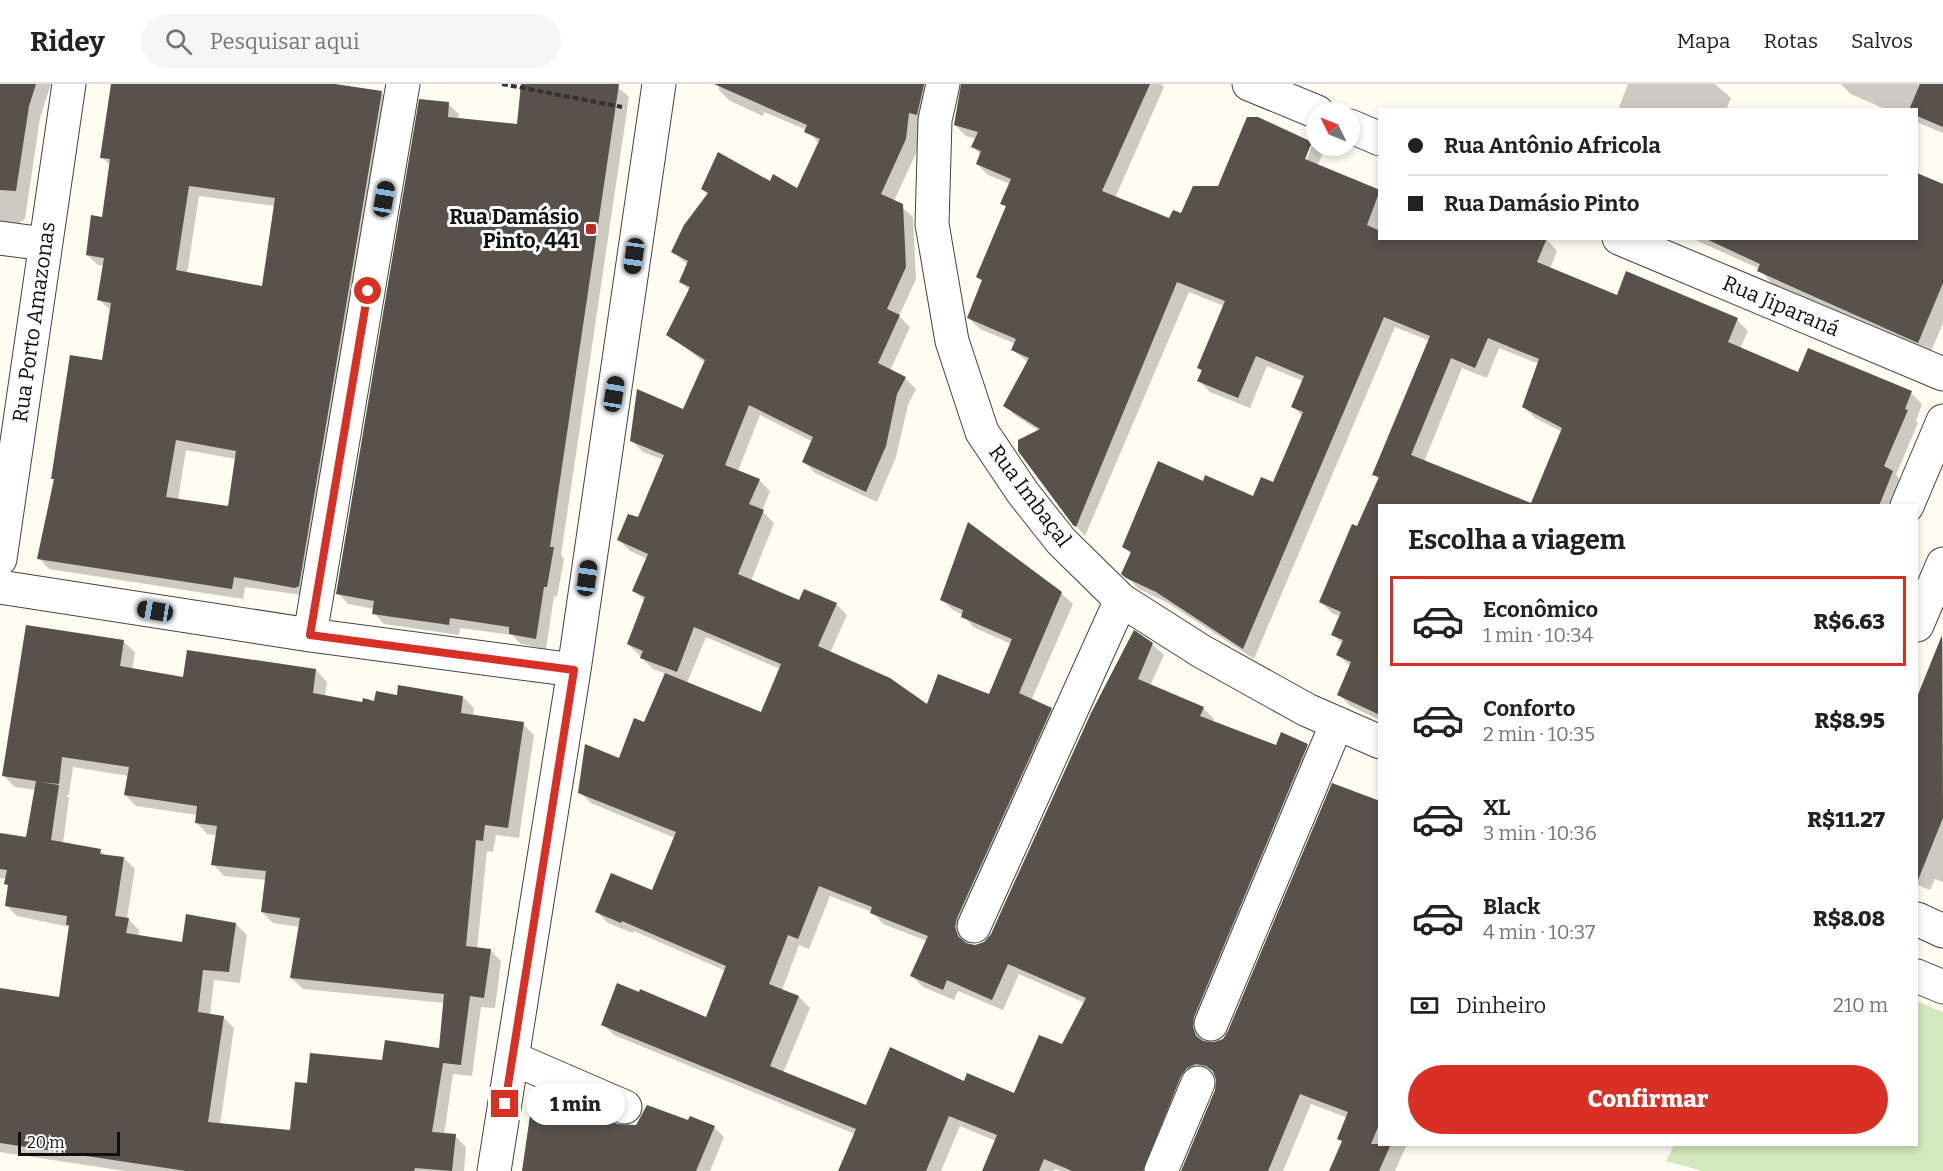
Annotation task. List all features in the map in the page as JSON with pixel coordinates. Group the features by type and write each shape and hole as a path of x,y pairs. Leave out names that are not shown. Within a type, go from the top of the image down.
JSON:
{"street":[{"name":"Rua Porto Amazonas","path":"0,560 69,84"},
{"path":"310,635 403,84"},
{"name":"Rua Imbaçal","path":"943,84 935,120 932,224 952,341 982,432 1023,494 1061,541 1121,600 1201,651 1307,710 1378,741"},
{"path":"1249,84 1306,107"},
{"path":"494,1171 574,670 657,99"},
{"path":"1360,130 1378,138"},
{"path":"0,238 45,244"},
{"name":"Rua Jiparaná","path":"1624,240 1943,374"},
{"path":"1908,504 1943,421"},
{"path":"1918,623 1943,564"},
{"path":"0,586 310,635 574,670"},
{"path":"974,926 1121,600"},
{"path":"1211,1024 1337,723"},
{"path":"1918,976 1943,987"},
{"path":"512,1059 625,1107"},
{"path":"1161,1171 1198,1083"}],"path":[{"path":"502,84 657,99"}],"green space":[{"path":"1918,1001 1943,1012 1943,1171 1703,1171 1666,1161 1674,1146 1918,1146"}],"building":[{"path":"0,84 36,84 29,106 16,191 0,190"},
{"path":"111,84 335,84 382,91 299,586 295,588 234,577 232,589 37,559 54,479 51,479 70,355 102,360 111,303 97,300 104,258 86,255 91,215 102,217 110,159 100,158","holes":["189,186 275,198 262,286 176,270","176,440 236,451 228,506 166,497"]},
{"path":"521,84 619,84 550,547 554,547 547,587 544,587 536,639 509,634 509,627 450,618 449,625 372,614 374,601 336,594 419,99 449,102 448,117 517,124"},
{"path":"714,84 924,84 917,115 909,113 906,139 881,194 903,204 906,267 887,309 900,315 878,363 906,377 897,394 886,446 866,492 802,462 813,437 749,405 725,465 760,479 749,504 764,510 738,574 799,600 804,589 837,603 818,646 890,678 927,704 938,674 989,694 1012,639 961,617 963,610 940,600 968,522 1062,592 1019,693 1052,708 957,918 955,927 958,936 966,943 975,945 984,942 991,934 1091,713 1134,630 1153,643 1138,679 1204,707 1200,716 1276,745 1281,732 1308,744 1194,1017 1193,1027 1196,1036 1203,1041 1214,1042 1223,1039 1228,1031 1332,783 1378,800 1378,1127 1371,1144 1390,1146 1379,1171 1329,1171 1342,1141 1337,1139 1348,1112 1300,1094 1268,1171 1181,1171 1215,1090 1216,1080 1213,1071 1206,1066 1196,1064 1187,1068 1181,1076 1143,1171 1072,1171 1044,1159 1039,1171 982,1171 997,1135 949,1116 926,1171 838,1171 856,1129 601,1025 617,983 639,992 640,989 706,1017 726,966 622,921 621,923 595,912 611,873 652,890 676,832 578,793 585,744 619,758 634,718 644,722 665,673 761,712 781,664 694,627 677,672 640,658 643,651 627,644 645,597 632,591 648,554 617,540 628,514 638,517 664,455 630,441 637,389 683,409 705,360 666,335 690,287 679,282 688,261 671,252 684,225 708,193 701,189 718,152 770,181 773,174 797,188 820,139 804,132 807,125","holes":["819,886 872,907 870,913 928,936 910,976 943,990 947,980 992,1000 1008,964 1086,998 1062,1044 1039,1035 1014,1093 967,1073 964,1081 890,1047 866,1105 770,1066 799,996 769,984 788,935 798,939"]},
{"path":"961,84 1150,84 1102,191 1169,218 1173,210 1181,213 1193,186 1218,186 1247,117 1258,117 1306,139 1305,159 1378,189 1378,195 1367,225 1378,230 1378,240 1546,240 1537,262 1617,295 1626,271 1738,318 1728,342 1798,372 1808,348 1912,391 1905,409 1908,410 1884,466 1893,471 1880,504 1378,504 1378,714 1337,695 1351,662 1336,655 1343,640 1331,635 1341,612 1319,602 1352,524 1357,526 1379,477 1372,475 1430,336 1384,317 1243,649 1156,592 1121,574 1131,552 1122,547 1158,461 1203,481 1205,475 1253,496 1261,477 1273,482 1303,412 1291,407 1304,376 1256,356 1238,398 1197,381 1202,370 1197,368 1225,301 1177,282 1076,527 1073,525 1018,451 1018,440 1040,429 1003,406 1029,358 1011,350 1016,339 967,318 982,280 976,277 1006,206 1000,204 1011,179 976,164 981,151 971,147 978,132 954,125","holes":["1488,338 1539,359 1522,407 1562,428 1531,503 1411,455 1451,358 1475,368"]},
{"path":"1920,84 1943,84 1943,127 1918,116 1918,108 1910,108"},
{"path":"1918,173 1943,184 1943,283 1918,343 1757,271 1760,264 1708,240 1918,240"},
{"path":"26,625 124,640 120,666 183,677 187,650 316,669 313,693 362,702 363,698 374,701 376,691 397,695 398,685 463,696 461,713 524,722 508,828 485,825 483,841 476,840 466,946 491,949 484,998 470,996 461,1065 443,1063 432,1132 456,1134 452,1171 415,1168 414,1171 186,1171 0,1143 0,988 59,997 69,925 66,925 67,916 5,906 8,885 4,884 7,870 0,869 0,833 26,837 36,781 2,776","holes":["62,757 129,767 124,795 197,806 195,823 217,826 211,865 266,871 261,912 300,918 290,978 444,994 439,1048 385,1040 382,1060 310,1053 307,1083 295,1082 290,1130 208,1122 224,1016 198,1012 203,970 229,972 236,923 186,914 182,942 126,933 129,918 115,916 124,857 100,854 101,849 51,840 59,785 40,782 59,784"]},
{"path":"1942,635 1943,818 1918,880 1918,695"},
{"path":"534,1088 618,1124 636,1125 647,1105 688,1120 690,1116 715,1126 696,1171 522,1171"}],"place":[{"name":"Rua Damásio Pinto, 441","path":"591,229"}],"route":[{"path":"368,291 310,635 574,670 505,1104"}]}
